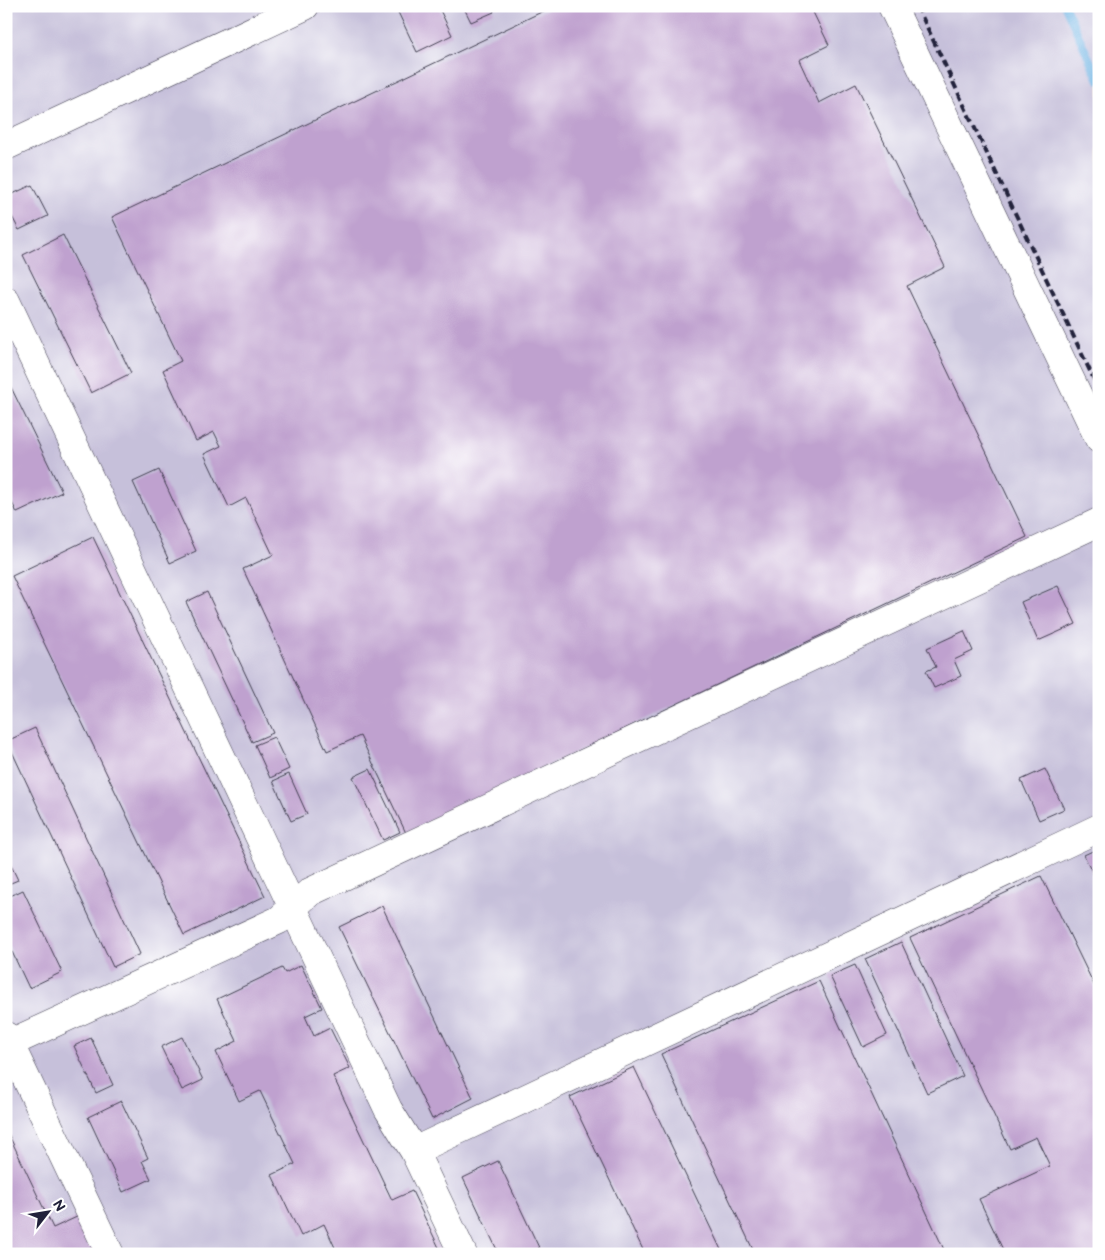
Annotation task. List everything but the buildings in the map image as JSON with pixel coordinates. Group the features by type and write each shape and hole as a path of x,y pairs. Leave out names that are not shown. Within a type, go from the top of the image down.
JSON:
{"street":[{"path":"6,146 306,6"},
{"path":"892,6 1099,439"},
{"path":"6,301 388,1109 414,1151 463,1254"},
{"path":"110,1254 7,1042 278,920 310,892 1099,522"},
{"path":"414,1151 1099,828"}],"shaded area":[{"path":"6,6 1099,6 1099,1254 6,1254"}],"waterway":[{"path":"1065,6 1099,80"}],"railway":[{"path":"917,6 1099,390"}]}
